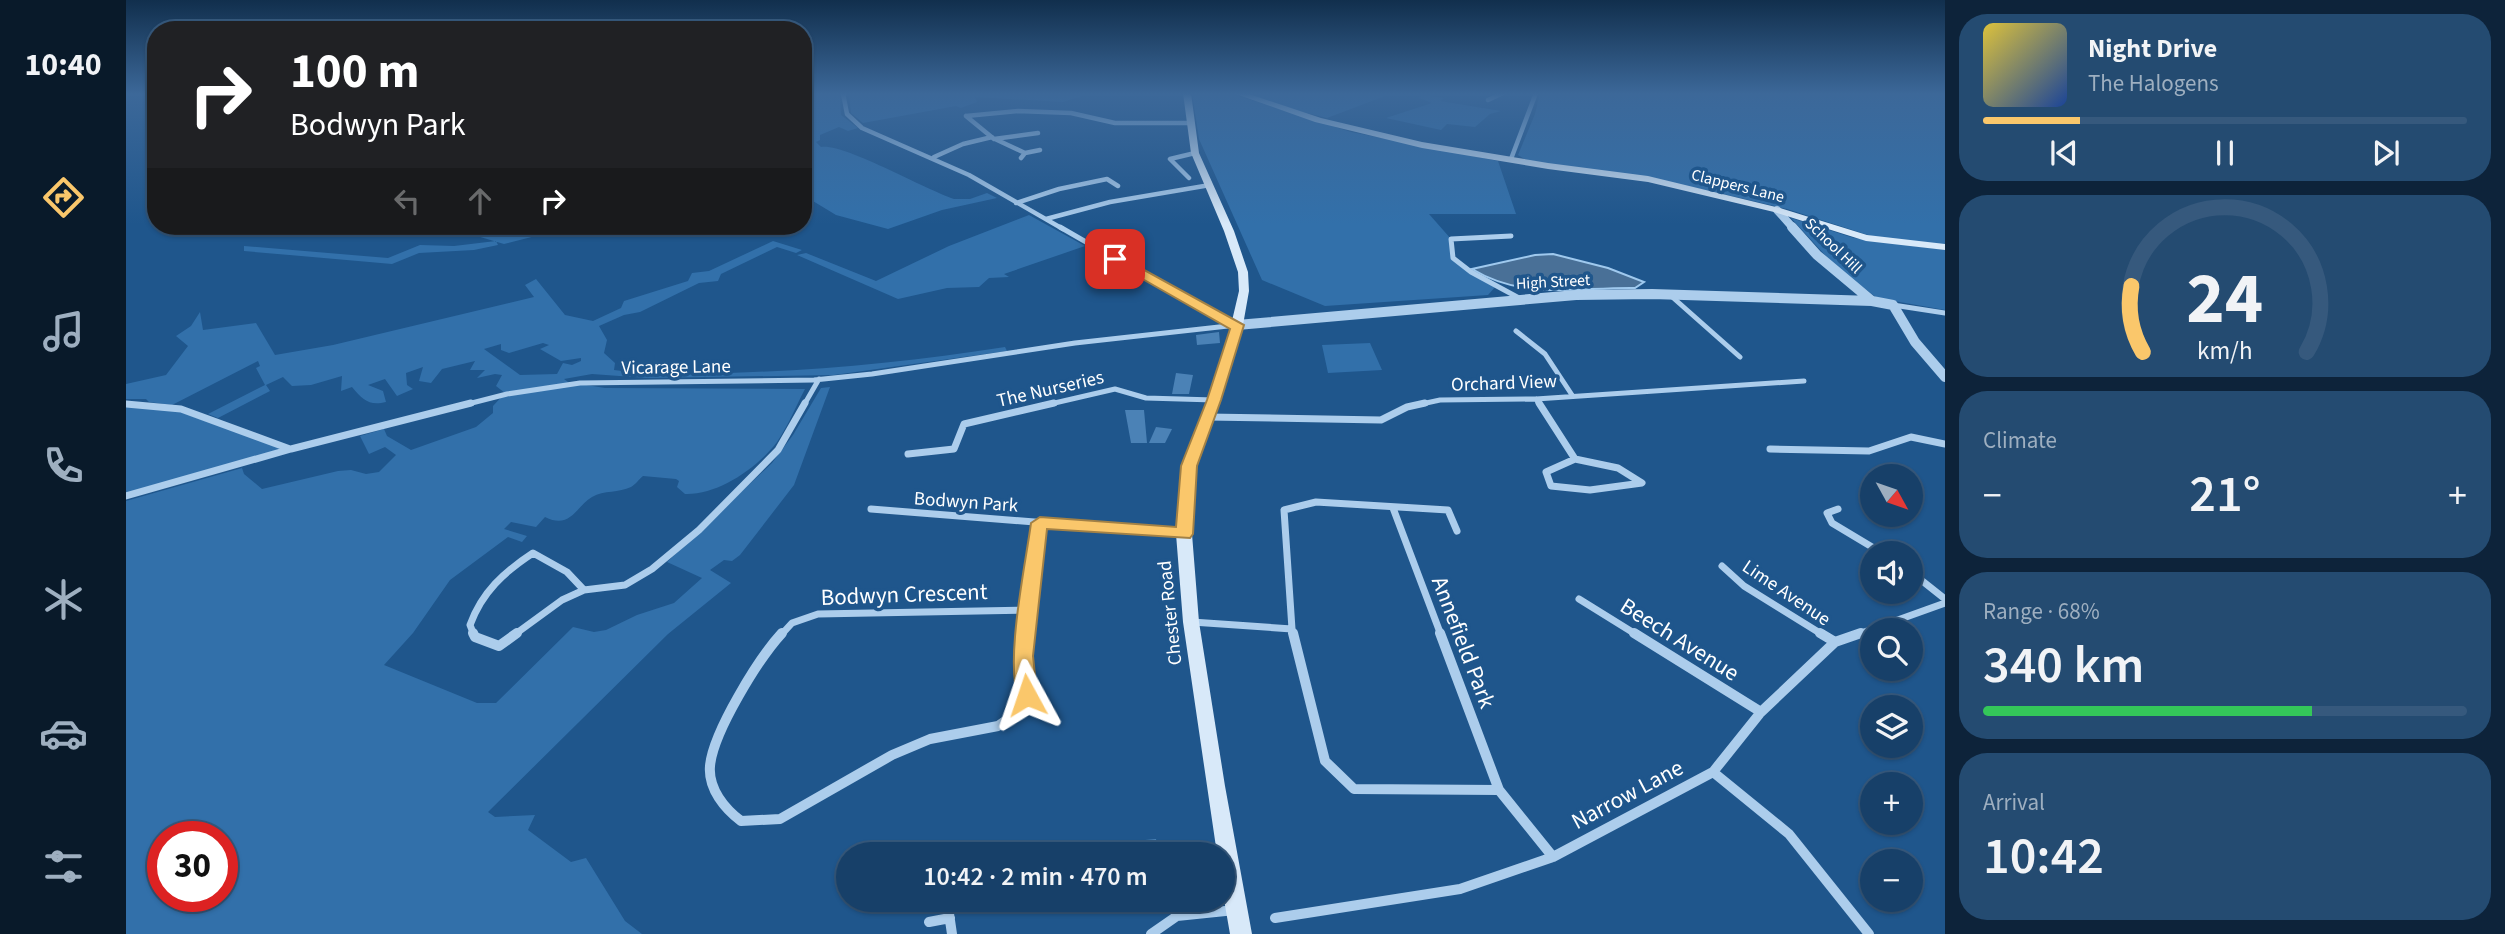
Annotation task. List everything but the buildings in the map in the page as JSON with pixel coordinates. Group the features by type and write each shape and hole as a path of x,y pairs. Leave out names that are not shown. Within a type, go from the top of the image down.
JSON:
{"main road":[{"name":"Chester Road","path":"1193,137 1195,153 1229,231 1243,272 1244,291 1214,400 1189,466 1184,534 1191,622 1241,934"},
{"name":"Clappers Lane","path":"1389,137 1511,159 1648,179 1777,210 1866,238 1945,247"}],"street":[{"path":"883,137 934,157 1234,325"},
{"path":"934,157 963,144 1006,137"},
{"path":"1511,159 1520,137"},
{"path":"993,138 1025,153 1040,150"},
{"path":"1021,158 1025,153"},
{"path":"1189,178 1170,159 1195,153"},
{"path":"1016,203 1059,189 1107,179 1118,186"},
{"path":"1046,219 1111,202 1210,185"},
{"name":"School Hill","path":"1777,210 1817,255 1872,301"},
{"path":"1511,236 1451,239 1452,258 1471,272 1518,298"},
{"name":"High Street","path":"1234,325 1576,295 1872,301"},
{"path":"1670,295 1740,357"},
{"path":"1872,301 1945,313"},
{"path":"1893,306 1916,342 1945,376"},
{"name":"Vicarage Lane","path":"126,496 291,449 507,394 580,383 819,379 872,374 1075,343 1234,325"},
{"path":"1516,331 1545,354 1572,395"},
{"path":"584,590 562,566 533,553 507,570 487,588 475,608 470,625 475,637 499,646 562,600 584,590 625,585 652,569 699,530 778,450 819,379"},
{"name":"Orchard View","path":"1207,417 1381,420 1408,407 1440,400 1536,399 1804,381"},
{"name":"The Nurseries","path":"908,454 954,449 964,424 1115,389 1146,398 1214,400"},
{"path":"1536,399 1575,459 1618,468 1642,482 1590,490 1551,486 1546,472 1575,459"},
{"path":"126,404 181,409 291,449"},
{"path":"1770,449 1868,451 1911,437 1945,444"},
{"path":"1457,531 1448,510 1316,502 1284,510 1292,629 1325,761 1354,789 1499,790"},
{"name":"Annefield Park","path":"1393,508 1499,790 1553,857"},
{"name":"Bodwyn Park","path":"871,509 1184,534"},
{"path":"1838,509 1826,513 1832,523 1862,541"},
{"name":"Bodwyn Crescent","path":"1028,610 818,614 792,623 768,648 724,724 710,767 714,786 724,808 741,821 780,819 892,755 930,739 998,726 1015,714 1027,695 1023,656 1040,523"},
{"name":"Lime Avenue","path":"1722,566 1744,586 1835,642"},
{"path":"1923,582 1945,601"},
{"name":"Beech Avenue","path":"1579,599 1761,712"},
{"name":"Narrow Lane","path":"1275,918 1460,889 1553,857 1713,772 1761,712 1835,642 1945,601"},
{"path":"1191,622 1292,629"},
{"path":"1713,772 1789,834 1869,934"},
{"path":"1151,934 1177,916 1236,910"},
{"path":"949,912 952,934"},
{"path":"929,922 950,918"}],"shaded area":[{"path":"812,137 820,137 816,142 821,147 865,159 954,199 970,199 987,193 997,198 942,210 888,229 836,215 812,200"},
{"path":"1199,137 1374,137 1498,161 1516,214 1429,214 1451,239 1453,259 1496,286 1488,295 1325,306 1262,280"},
{"path":"1526,137 1945,137 1945,246 1871,236 1787,209 1706,190 1526,160 1518,155"},
{"path":"1029,215 1085,246 1004,274 1009,277 989,278 979,287 947,288 898,299 797,255 806,253 876,281 949,246"},
{"path":"1791,218 1854,238 1945,250 1945,310 1877,298 1835,266"},
{"path":"474,235 540,235 504,244"},
{"path":"496,241 498,245 474,250 419,253 392,264 244,251 244,246 388,258 420,245 454,246"},
{"path":"773,241 802,250 796,253 777,247 721,274 718,281 699,283 640,312 624,315 599,326 607,340 604,353 615,363 614,370 649,374 785,371 879,363 1005,347 1007,351 834,375 647,378 592,374 564,379 605,388 805,389 788,423 769,452 724,485 685,494 677,487 679,481 676,479 643,476 631,487 592,497 567,519 561,521 545,517 536,527 511,522 504,529 527,536 522,542 508,537 450,580 413,633 384,665 477,703 496,703 573,627 594,632 606,630 637,615 674,603 702,578 667,562 772,463 793,435 821,388 830,387 794,485 740,555 732,561 724,560 710,570 731,583 668,634 488,812 495,817 535,815 528,830 571,862 586,858 625,921 642,934 126,934 126,501 242,468 244,474 262,489 338,471 351,470 366,474 379,472 396,455 385,447 369,454 360,436 384,429 387,436 411,450 476,427 493,413 493,406 505,393 496,386 502,375 477,378 485,370 470,370 475,361 442,369 431,383 419,381 423,367 406,373 407,385 413,389 397,396 385,379 368,385 383,391 386,402 380,403 367,401 352,387 341,391 342,376 311,385 292,386 283,377 266,385 270,391 218,418 208,414 265,385 256,368 260,366 258,361 172,405 149,402 146,399 126,399 126,384 166,375 188,346 176,336 191,326 200,312 203,330 256,323 275,355 333,345 534,297 525,285 536,279 565,315 593,321 621,308 624,301 688,281 692,273 709,271","holes":["543,343 549,345 540,349 561,361 581,358 581,361 572,365 563,363 557,374 520,375 484,349 501,344 501,350 509,353"]},
{"path":"1553,254 1608,268 1644,282 1635,288 1531,289 1492,279 1472,269 1535,255"},
{"path":"1370,343 1382,370 1328,373 1322,345"},
{"path":"126,405 178,411 282,449 126,493"}],"route":[{"path":"1027,695 1023,656 1040,523 1184,534 1189,466 1214,400 1237,325 1230,325 1115,259"}]}
